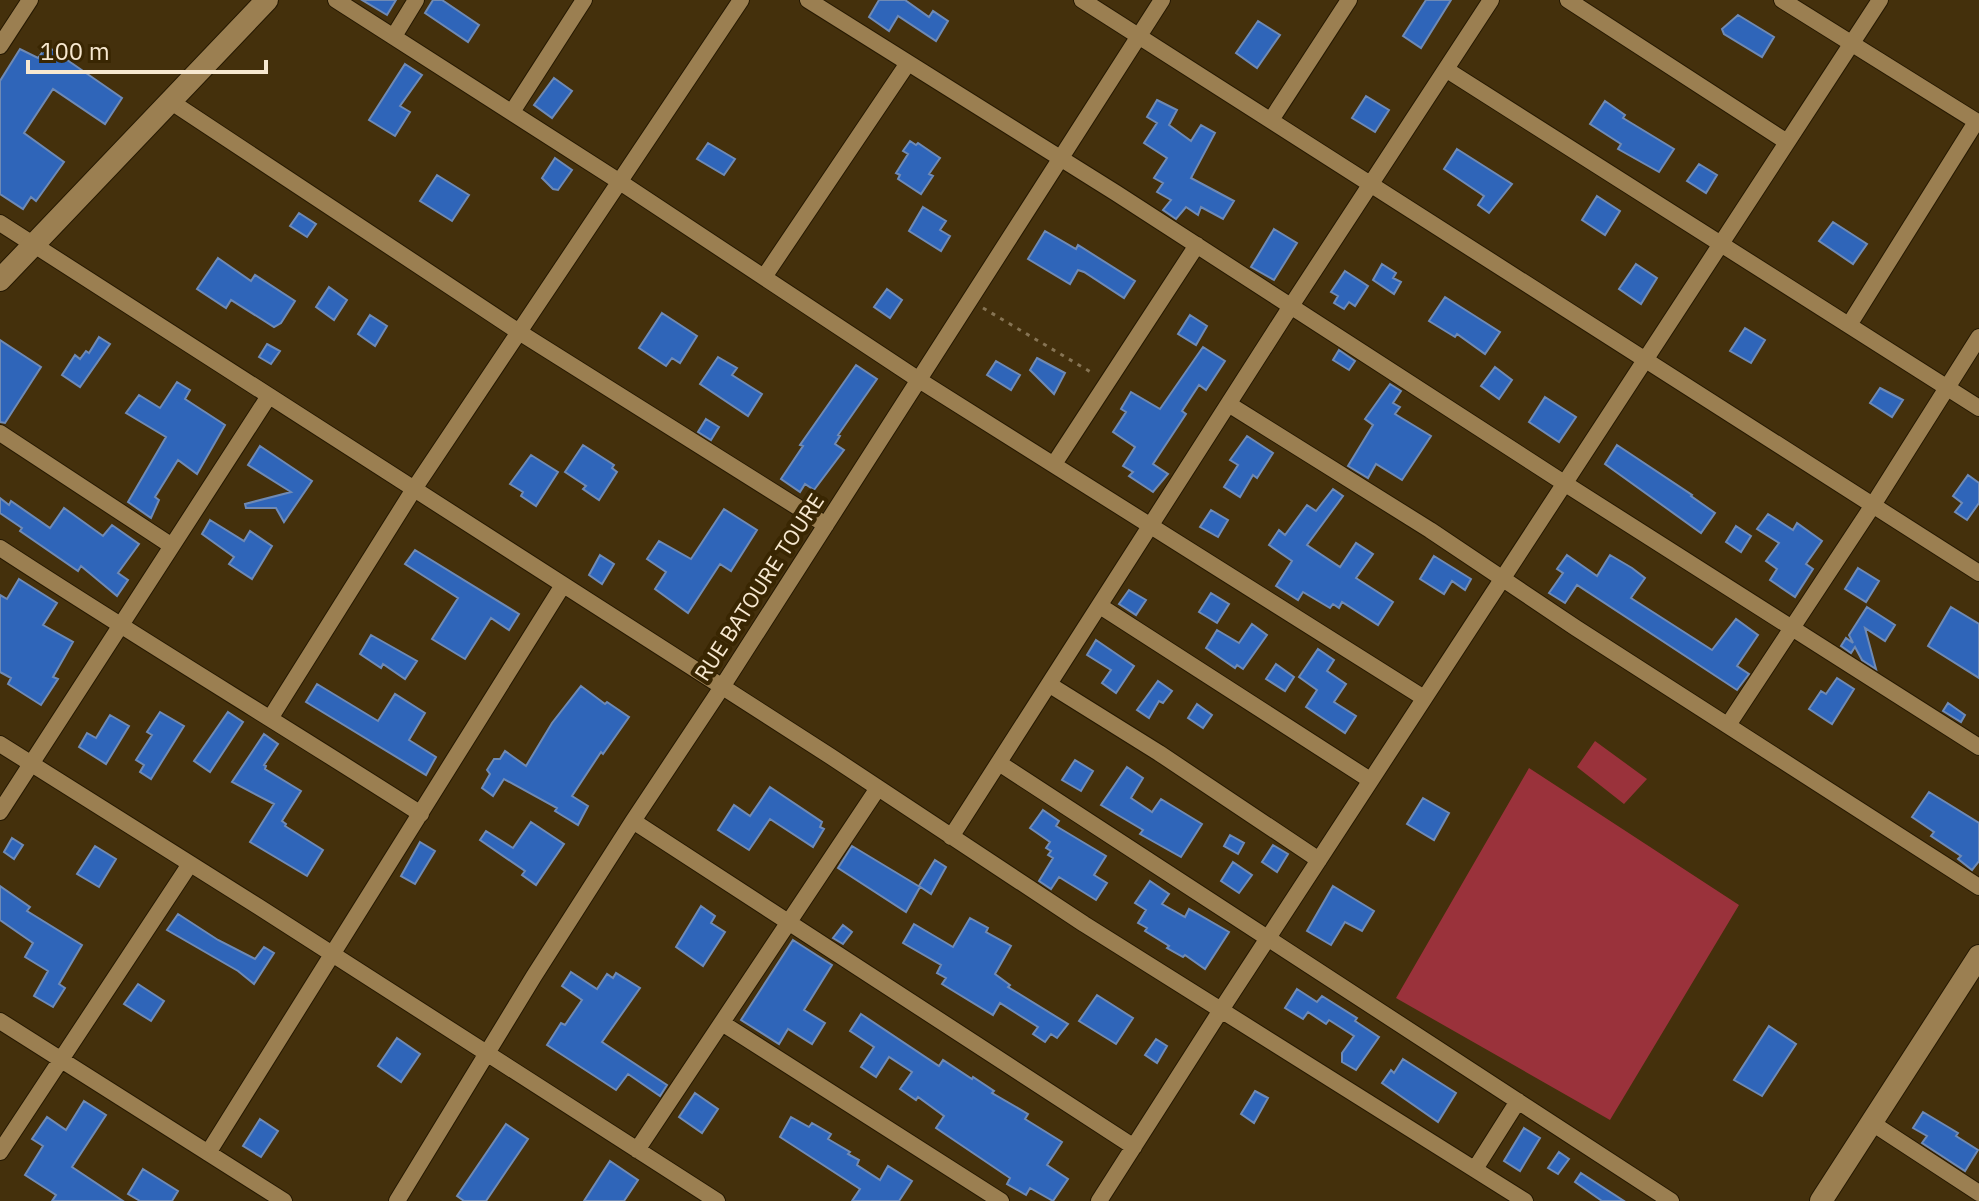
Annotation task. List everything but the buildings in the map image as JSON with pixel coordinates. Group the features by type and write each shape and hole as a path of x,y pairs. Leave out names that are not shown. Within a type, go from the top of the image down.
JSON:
{"street":[{"path":"0,46 30,0"},
{"path":"0,280 267,0"},
{"path":"336,0 620,182 919,380 1424,698"},
{"path":"394,36 416,0"},
{"path":"512,112 584,0"},
{"path":"271,717 414,489 741,0"},
{"path":"808,0 1197,245 1979,747"},
{"path":"1082,0 1979,573"},
{"name":"RUE BATOURE TOURE","path":"397,1201 633,821 1162,0"},
{"path":"1271,120 1349,0"},
{"path":"951,837 1491,0"},
{"path":"1568,0 1787,142"},
{"path":"1782,0 1978,122 1849,325"},
{"path":"1099,1201 1880,0"},
{"path":"764,277 908,63"},
{"path":"1447,70 1979,408"},
{"path":"170,101 519,332 826,525"},
{"path":"0,223 951,837 1525,1201"},
{"path":"1054,464 1197,245"},
{"path":"1728,725 1979,337"},
{"path":"0,812 269,396"},
{"path":"1230,405 1979,887"},
{"path":"0,433 172,546"},
{"path":"0,548 421,814"},
{"path":"208,1153 563,585"},
{"path":"1100,606 1370,780"},
{"path":"1050,685 1159,753 1319,860"},
{"path":"0,744 717,1201"},
{"path":"999,763 1671,1201"},
{"path":"637,1150 878,788"},
{"path":"633,821 1134,1147"},
{"path":"0,1152 190,864"},
{"path":"1821,1201 1979,956"},
{"path":"0,1021 284,1201"},
{"path":"722,1023 1001,1201"},
{"path":"1475,1169 1518,1101"},
{"path":"1872,1123 1978,1197"}],"path":[{"path":"970,300 1108,382"}],"shaded area":[{"path":"1595,741 1647,779 1624,804 1577,767"},
{"path":"1529,768 1739,905 1610,1120 1396,998"}]}
